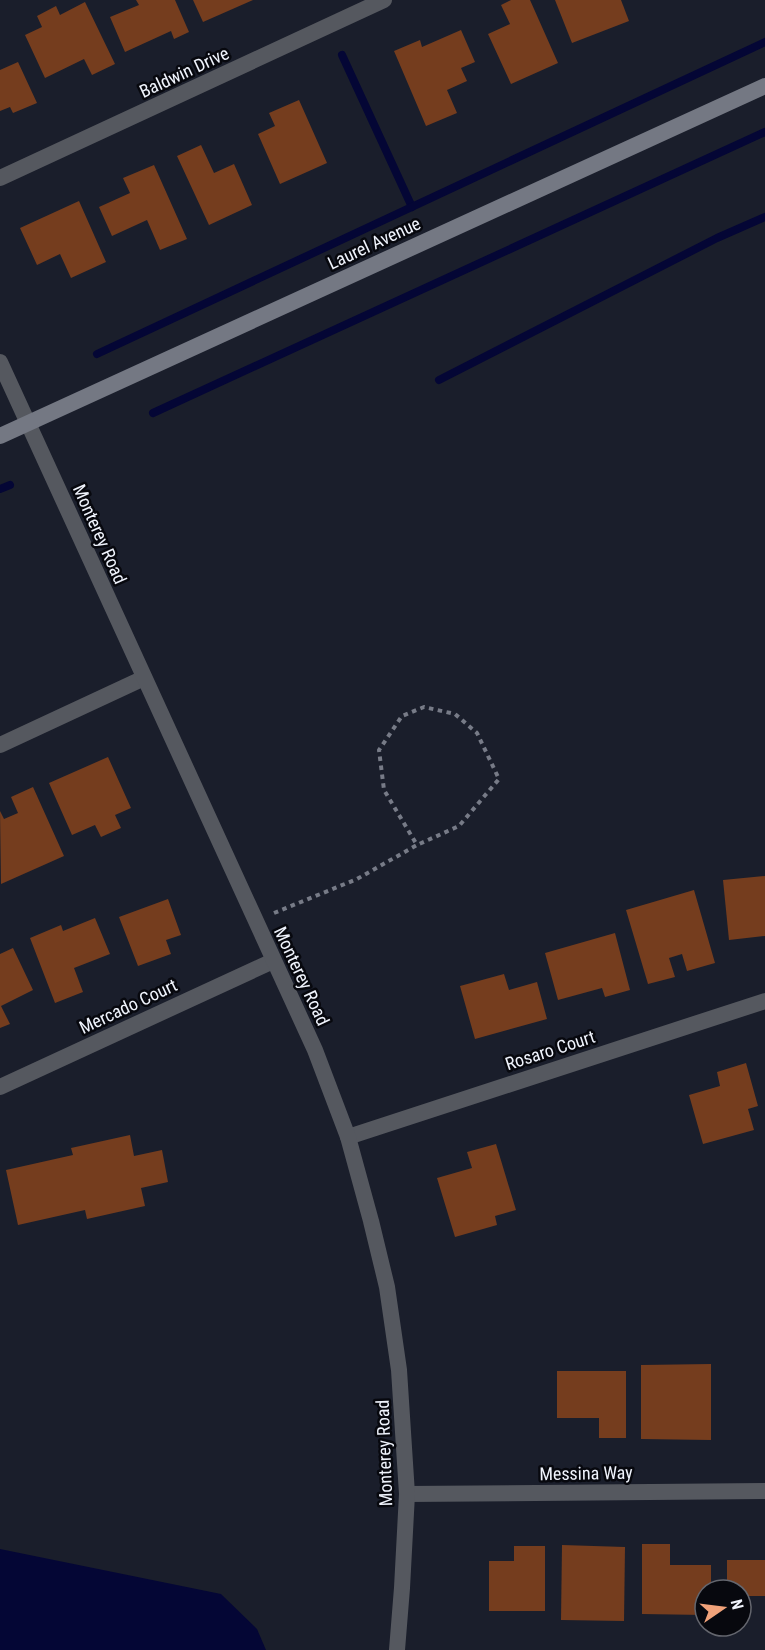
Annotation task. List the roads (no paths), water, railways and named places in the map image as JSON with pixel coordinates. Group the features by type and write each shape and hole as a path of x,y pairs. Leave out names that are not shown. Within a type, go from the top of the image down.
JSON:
{"main road":[{"name":"Laurel Avenue","path":"0,436 765,86"}],"street":[{"name":"Baldwin Drive","path":"0,178 384,0"},
{"name":"Monterey Road","path":"0,362 315,1050 348,1137 387,1287 399,1370 406,1494 397,1650"},
{"path":"0,745 144,678"},
{"name":"Mercado Court","path":"0,1087 273,961"},
{"name":"Rosaro Court","path":"348,1137 765,1001"},
{"name":"Messina Way","path":"406,1494 765,1491"}],"waterway":[{"path":"97,354 765,42"},
{"path":"342,55 412,207"},
{"path":"153,413 765,132"},
{"path":"439,380 717,238 765,217"},
{"path":"0,489 10,485"}]}
